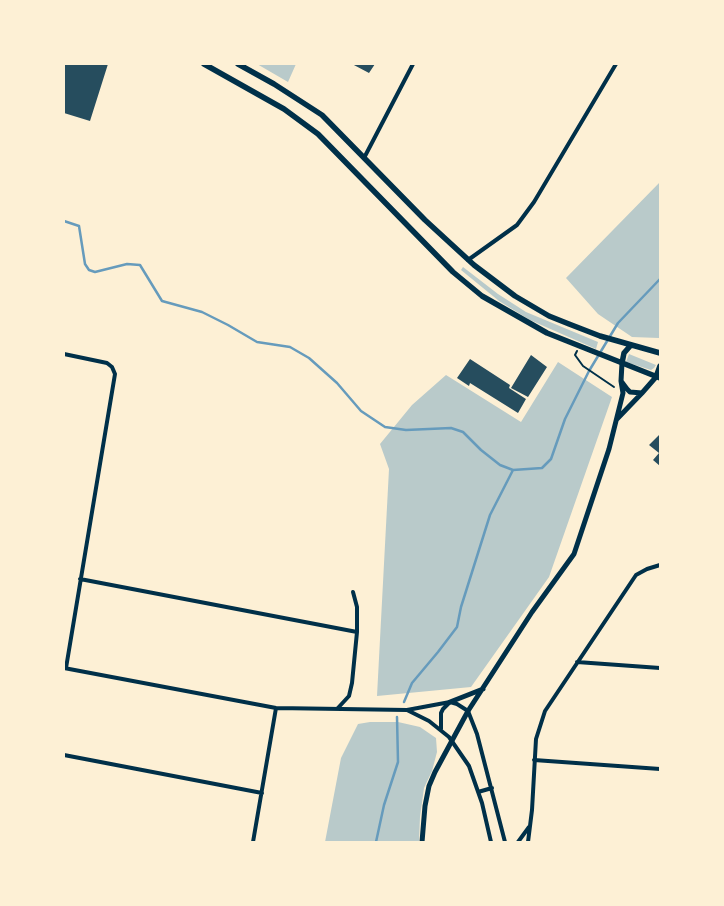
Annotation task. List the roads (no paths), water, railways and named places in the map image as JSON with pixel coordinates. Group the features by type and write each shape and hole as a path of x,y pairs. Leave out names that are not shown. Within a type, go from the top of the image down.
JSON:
{"main road":[{"path":"204,64 284,109 318,134 453,272 482,296 541,330 658,378 660,366"},
{"path":"238,64 274,84 322,115 425,220 468,260 515,296 549,316 600,336 660,354"},
{"path":"622,363 624,353 631,345"}],"street":[{"path":"364,158 414,64"},
{"path":"468,260 517,225 534,202 616,64"},
{"path":"64,354 98,360 112,367 115,374 65,668 276,708 407,710 450,702 483,689"},
{"path":"422,842 424,806 429,786 452,741 468,711 532,612 574,554 609,449 622,393 622,363"},
{"path":"616,420 658,378"},
{"path":"622,381 630,392 642,393"},
{"path":"528,842 536,739 545,711 636,576 647,569 660,565"},
{"path":"80,579 357,632"},
{"path":"336,709 349,696 357,632 357,607 353,592"},
{"path":"577,662 660,668"},
{"path":"450,702 463,706 468,711 477,734 506,842"},
{"path":"441,729 441,713 450,702"},
{"path":"253,842 276,708"},
{"path":"407,710 420,715 441,729 452,741 469,766 491,842"},
{"path":"64,755 262,793"},
{"path":"534,760 660,769"},
{"path":"478,792 492,788"},
{"path":"518,842 530,825"}],"waterway":[{"path":"64,221 79,226 85,264 89,270 95,272 127,264 140,265 162,301 202,312 257,342 290,347 309,358 337,383 361,411 385,427 406,430 451,428 463,432 500,465 513,470 542,468 551,459 565,419 589,371 618,323 660,279"},
{"path":"404,702 412,683 457,627 461,607 490,515 513,470"},
{"path":"376,842 384,805 398,762 397,717"}]}
